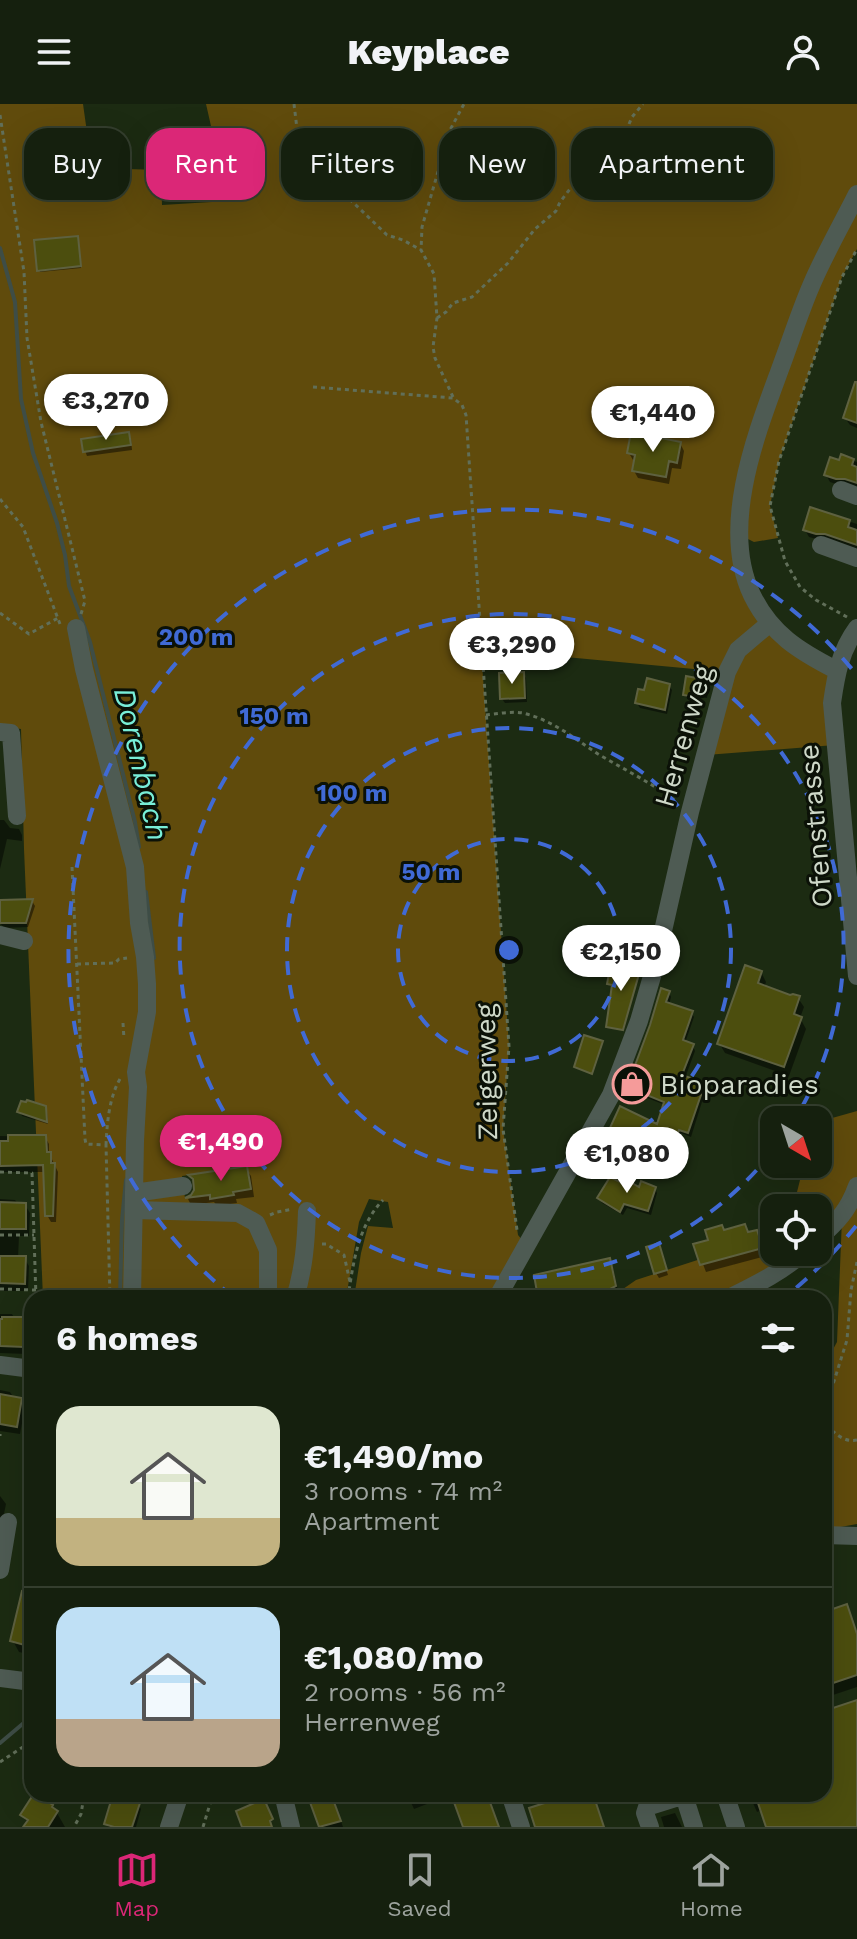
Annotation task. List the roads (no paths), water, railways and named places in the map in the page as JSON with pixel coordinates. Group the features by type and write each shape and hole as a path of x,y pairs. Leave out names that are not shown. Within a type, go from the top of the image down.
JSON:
{"street":[{"path":"836,670 802,653 770,623 752,595 742,567 739,534 745,477 760,424 811,286 857,194"},
{"path":"821,545 857,558"},
{"path":"79,619 97,720 135,867 145,957 147,1012 137,1075 132,1290"},
{"name":"Herrenweg","path":"502,1290 611,1095 639,1021 655,966 690,812 727,672 738,650 770,623"},
{"name":"Ofenstrasse","path":"854,623 836,670 832,703 857,976"},
{"path":"0,732 11,733 17,816"},
{"path":"0,935 24,941"},
{"path":"134,1202 183,1186"},
{"path":"832,1226 842,1217 857,1186"},
{"path":"134,1202 238,1213 256,1223 268,1250 268,1290"},
{"path":"298,1290 303,1273 307,1211"},
{"path":"746,1290 787,1266"},
{"path":"0,1365 24,1368"},
{"path":"0,1570 8,1522"},
{"path":"832,1535 857,1536"},
{"path":"0,1678 24,1681"},
{"path":"169,1827 177,1802"},
{"path":"285,1802 291,1827"},
{"path":"513,1802 521,1827"},
{"path":"650,1827 645,1813 647,1807 663,1802"},
{"path":"686,1802 694,1827"},
{"path":"728,1802 736,1827"}],"waterway":[{"name":"Dorenbach","path":"0,248 15,302 21,399 33,453 57,523 69,586 90,642 139,847"},
{"name":"Dorenbach","path":"146,892 154,958"},
{"name":"Dorenbach","path":"120,1290 126,1180"},
{"name":"Dorenbach","path":"0,1743 24,1723"}],"place":[{"name":"Bioparadies","path":"632,1084"}]}
